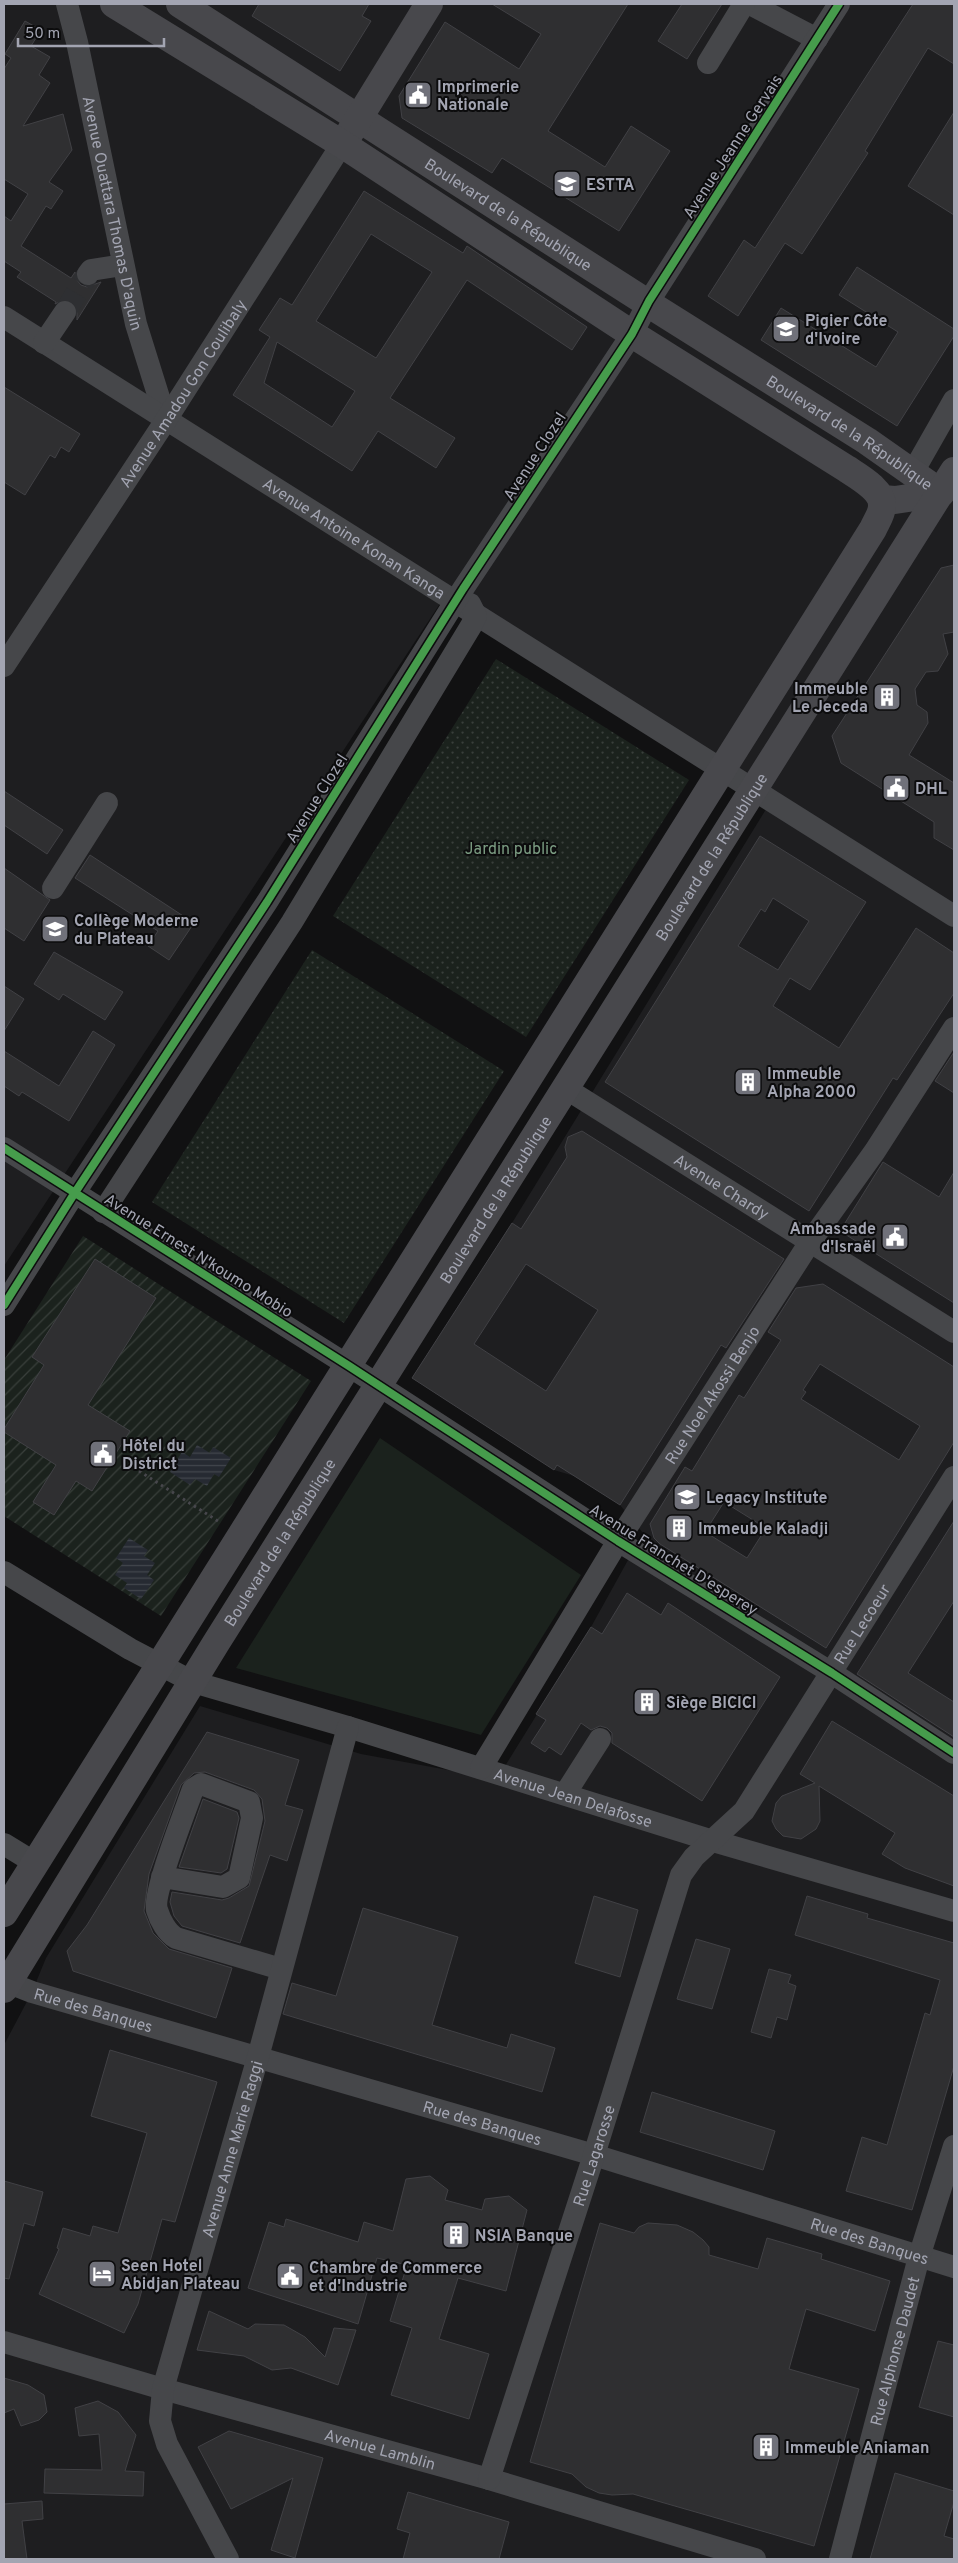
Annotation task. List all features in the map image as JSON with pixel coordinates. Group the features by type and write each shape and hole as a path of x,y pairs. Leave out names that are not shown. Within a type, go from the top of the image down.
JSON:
{"main road":[{"name":"Boulevard de la République","path":"114,4 342,144 632,334 847,469 867,482 882,499"},
{"name":"Boulevard de la République","path":"5,1984 565,1088 754,790 950,488 914,472 867,440 649,304 180,4"},
{"name":"Avenue Amadou Gon Coulibaly","path":"342,144 429,4"},
{"path":"4,1913 873,529 883,509 882,499 895,500 950,488"}],"street":[{"name":"Avenue Ouattara Thomas D'aquin","path":"67,4 77,42 136,324 166,420"},
{"path":"708,63 744,4"},
{"path":"750,4 817,39"},
{"name":"Avenue Jeanne Gervais","path":"649,304 839,4"},
{"name":"Avenue Amadou Gon Coulibaly","path":"4,666 166,420 342,144"},
{"path":"88,274 91,270 123,265"},
{"name":"Avenue Clozel","path":"4,1305 74,1194 267,902 459,596 632,334 649,304"},
{"path":"44,343 65,312"},
{"name":"Avenue Antoine Konan Kanga","path":"4,317 166,420 459,596 476,616 954,916"},
{"path":"914,472 954,400"},
{"path":"103,1212 293,920 476,616"},
{"path":"53,888 108,803"},
{"name":"Rue Noel Akossi Benjo","path":"481,1768 618,1540 810,1242 875,1151 954,1028"},
{"name":"Avenue Chardy","path":"565,1088 954,1332"},
{"name":"Avenue Ernest N'koumo Mobio","path":"4,1148 379,1386"},
{"name":"Avenue Franchet D'esperey","path":"379,1386 618,1540 832,1673 954,1753"},
{"name":"Rue Lecoeur","path":"713,1841 744,1811 954,1477"},
{"name":"Avenue Jean Delafosse","path":"4,1572 122,1644 192,1682 348,1727 713,1841 954,1912"},
{"name":"Avenue Anne Marie Raggi","path":"228,2559 167,2444 160,2421 163,2389 258,2058 348,1727"},
{"path":"565,1794 600,1739"},
{"path":"162,1877 223,1887 239,1878 252,1818 249,1802 201,1784 194,1789 162,1877 156,1909 169,1934 225,1954 281,1970"},
{"name":"Rue Lagarosse","path":"489,2479 594,2155 681,1875 694,1857 713,1841"},
{"path":"4,1844 34,1863"},
{"name":"Rue des Banques","path":"5,1984 594,2155 954,2268"},
{"name":"Rue Alphonse Daudet","path":"840,2559 919,2257 954,2146"},
{"name":"Avenue Lamblin","path":"4,2342 163,2389 489,2479 755,2559"}],"path":[{"path":"128,1464 241,1535"}],"shaded area":[{"path":"4,4 954,4 954,2559 4,2559 4,2045 32,1992 46,1958 200,1706 361,1754 497,1779 591,1627 643,1533 620,1505 574,1476 554,1470 412,1378 512,1223 776,793 447,593 4,1266"},
{"path":"197,1445 210,1453 213,1447 231,1458 219,1477 214,1474 207,1486 195,1479 190,1485 170,1472 182,1452 190,1457"},
{"path":"129,1538 148,1550 144,1556 155,1563 147,1575 154,1580 141,1599 124,1588 127,1583 115,1575 123,1563 116,1558"}],"green space":[{"name":"Jardin public","path":"496,659 689,780 526,1037 333,916"},
{"path":"312,950 504,1071 344,1323 152,1202"},
{"path":"83,1236 311,1381 161,1616 4,1516 4,1360"},
{"path":"380,1438 581,1575 481,1735 236,1668"}],"building":[{"path":"259,4 369,4 362,16 371,21 340,71 252,16"},
{"path":"492,4 628,4 548,131 605,167 631,126 670,151 619,231 502,158 492,173 402,118 399,96 445,22 519,69 541,34"},
{"path":"682,4 722,4 687,59 658,41"},
{"path":"913,4 954,4 954,64 928,48 865,151 868,153 802,254 785,243 738,316 708,296 744,240 755,248"},
{"path":"25,21 41,30 31,46 50,57 39,75 50,83 23,126 63,114 72,150 49,182 63,191 51,209 46,206 21,246 71,278 75,272 76,279 81,285 87,287 101,282 77,320 77,307 73,301 65,299 55,304 56,302 17,277 21,272 4,261 4,216 11,221 28,194 4,179 4,69 11,58 5,54"},
{"path":"954,112 954,215 908,186"},
{"path":"364,191 463,253 467,246 587,327 572,350 467,280 390,398 455,438 436,468 378,431 352,471 233,395 270,337 259,330 280,298 292,305","holes":["371,234 432,272 376,358 316,321","277,342 355,391 332,427 264,383"]},
{"path":"857,267 954,329 954,336 897,426 761,340 781,308 876,367 898,332 839,295"},
{"path":"4,387 80,434 69,452 61,447 55,458 50,455 25,495 4,482"},
{"name":"Immeuble Le Jeceda","path":"954,565 954,632 943,634 948,654 938,671 926,672 915,689 917,705 927,712 928,723 909,755 954,783 954,850 934,838 934,822 841,763 832,736 941,568"},
{"path":"4,791 63,830 47,854 4,825"},
{"name":"Immeuble Alpha 2000","path":"760,836 866,902 810,990 790,978 773,1006 839,1048 916,928 954,953 954,993 897,1080 893,1078 809,1211 605,1082","holes":["773,898 809,921 778,970 738,946 761,909 765,912"]},
{"path":"90,855 194,923 169,960 148,946 158,931 75,878"},
{"path":"4,868 50,900 24,941 4,928"},
{"path":"54,952 123,992 105,1020 63,994 59,1000 34,984"},
{"path":"4,986 24,999 4,1031"},
{"path":"93,1031 115,1045 69,1121 22,1092 19,1096 4,1086 4,1051 59,1086"},
{"path":"954,1052 954,1093 935,1081"},
{"path":"582,1131 784,1259 726,1348 721,1345 620,1505 557,1465 554,1470 412,1378 512,1223 521,1229 567,1157 565,1147 568,1137","holes":["526,1264 598,1310 546,1391 474,1344"]},
{"path":"883,1162 939,1197 954,1172 954,1303 840,1231"},
{"path":"95,1259 156,1298 88,1405 130,1431 92,1491 76,1481 54,1515 33,1502 56,1465 4,1432 4,1429 44,1365 32,1357"},
{"path":"823,1284 954,1367 954,1442 826,1648 660,1544 654,1538 650,1524 685,1467 692,1471 739,1395 744,1398 781,1340 768,1332 796,1288","holes":["820,1364 920,1426 899,1460 801,1399 806,1392 803,1390","724,1502 766,1528 747,1558 705,1532"]},
{"path":"954,1521 954,1601 908,1673 954,1702 954,1737 857,1674"},
{"name":"Siège BICICI","path":"627,1593 661,1615 668,1603 780,1677 702,1801 612,1743 612,1733 607,1728 600,1726 591,1730 581,1723 561,1755 549,1747 545,1752 531,1743 546,1720 536,1714 591,1627 602,1634"},
{"path":"832,1721 954,1796 954,1886 905,1868 882,1854 895,1833 819,1786 820,1821 816,1829 801,1839 783,1836 776,1829 772,1821 776,1803 782,1796 815,1783 800,1774"},
{"path":"207,1732 299,1760 285,1805 303,1810 287,1861 270,1855 240,1943 182,1926 174,1916 170,1902 172,1892 222,1900 249,1886 265,1821 262,1799 254,1790 205,1772 194,1773 181,1785 149,1874 144,1911 153,1933 169,1949 232,1968 216,2018 73,1971 67,1951 87,1925"},
{"path":"203,1799 237,1812 239,1818 227,1869 221,1873 179,1867"},
{"path":"594,1896 638,1910 620,1977 575,1963"},
{"path":"807,1896 868,1914 867,1918 954,1943 954,2066 912,2210 846,2191 862,2137 887,2145 925,2013 930,2015 940,1980 795,1935"},
{"path":"363,1908 458,1937 432,2025 507,2048 511,2034 555,2048 542,2092 283,2014 292,1983 336,1996"},
{"path":"696,1939 730,1949 712,2009 677,1999"},
{"path":"769,1969 791,1975 788,1983 796,1986 787,2020 777,2017 771,2038 751,2032"},
{"path":"110,2050 217,2082 175,2222 162,2219 138,2304 124,2333 39,2294 59,2249 57,2248 63,2228 90,2236 93,2226 118,2233 147,2133 91,2116"},
{"path":"652,2092 775,2131 763,2170 640,2132"},
{"path":"430,2176 448,2190 445,2200 482,2210 485,2199 509,2196 527,2210 506,2291 458,2278 439,2339 489,2354 469,2419 391,2395 412,2328 390,2321 407,2265 377,2258 358,2324 248,2288 269,2222 284,2227 286,2219 358,2242 364,2222 393,2231 406,2179"},
{"path":"4,2181 43,2192 34,2226 24,2223 9,2279 4,2278"},
{"path":"600,2223 634,2233 639,2227 648,2223 677,2225 693,2232 703,2240 709,2247 709,2255 758,2269 767,2238 822,2254 821,2259 890,2281 875,2331 806,2309 789,2369 859,2389 814,2546 633,2494 612,2495 599,2493 586,2487 572,2474 530,2462"},
{"path":"209,2311 248,2329 255,2324 284,2325 305,2337 325,2357 334,2328 356,2330 338,2385 291,2368 272,2370 244,2356 197,2350"},
{"path":"938,2341 954,2345 954,2417 919,2407"},
{"path":"4,2378 28,2385 44,2395 47,2412 39,2420 21,2426 14,2409 4,2413"},
{"path":"98,2401 118,2412 136,2435 125,2471 144,2472 143,2496 44,2493 45,2469 102,2470 99,2434 79,2436 75,2408"},
{"path":"229,2431 323,2458 295,2558 271,2550 293,2478 231,2509 198,2447"},
{"path":"895,2473 954,2491 954,2502 944,2536 954,2539 954,2559 870,2559"},
{"path":"408,2492 509,2522 499,2559 403,2559 410,2533 397,2529"},
{"path":"42,2501 43,2519 22,2521 27,2559 4,2559 4,2504"}],"tunnel":[{"path":"65,312 88,274"}],"cycle path":[{"path":"4,1305 74,1194 267,902 463,589 632,334 649,301 839,4"},
{"path":"4,1148 349,1366 618,1541 832,1673 954,1753"}],"place":[{"name":"Imprimerie Nationale","path":"418,95"},
{"name":"ESTTA","path":"567,184"},
{"name":"Pigier Côte d'Ivoire","path":"786,329"},
{"name":"Immeuble Le Jeceda","path":"887,697"},
{"name":"DHL","path":"896,788"},
{"name":"Collège Moderne du Plateau","path":"55,929"},
{"name":"Immeuble Alpha 2000","path":"748,1082"},
{"name":"Ambassade d'Israël","path":"895,1237"},
{"name":"Hôtel du District","path":"103,1454"},
{"name":"Legacy Institute","path":"687,1497"},
{"name":"Immeuble Kaladji","path":"679,1528"},
{"name":"Siège BICICI","path":"647,1702"},
{"name":"NSIA Banque","path":"456,2235"},
{"name":"Seen Hotel Abidjan Plateau","path":"102,2274"},
{"name":"Chambre de Commerce et d'Industrie","path":"290,2276"},
{"name":"Immeuble Aniaman","path":"766,2447"}]}
